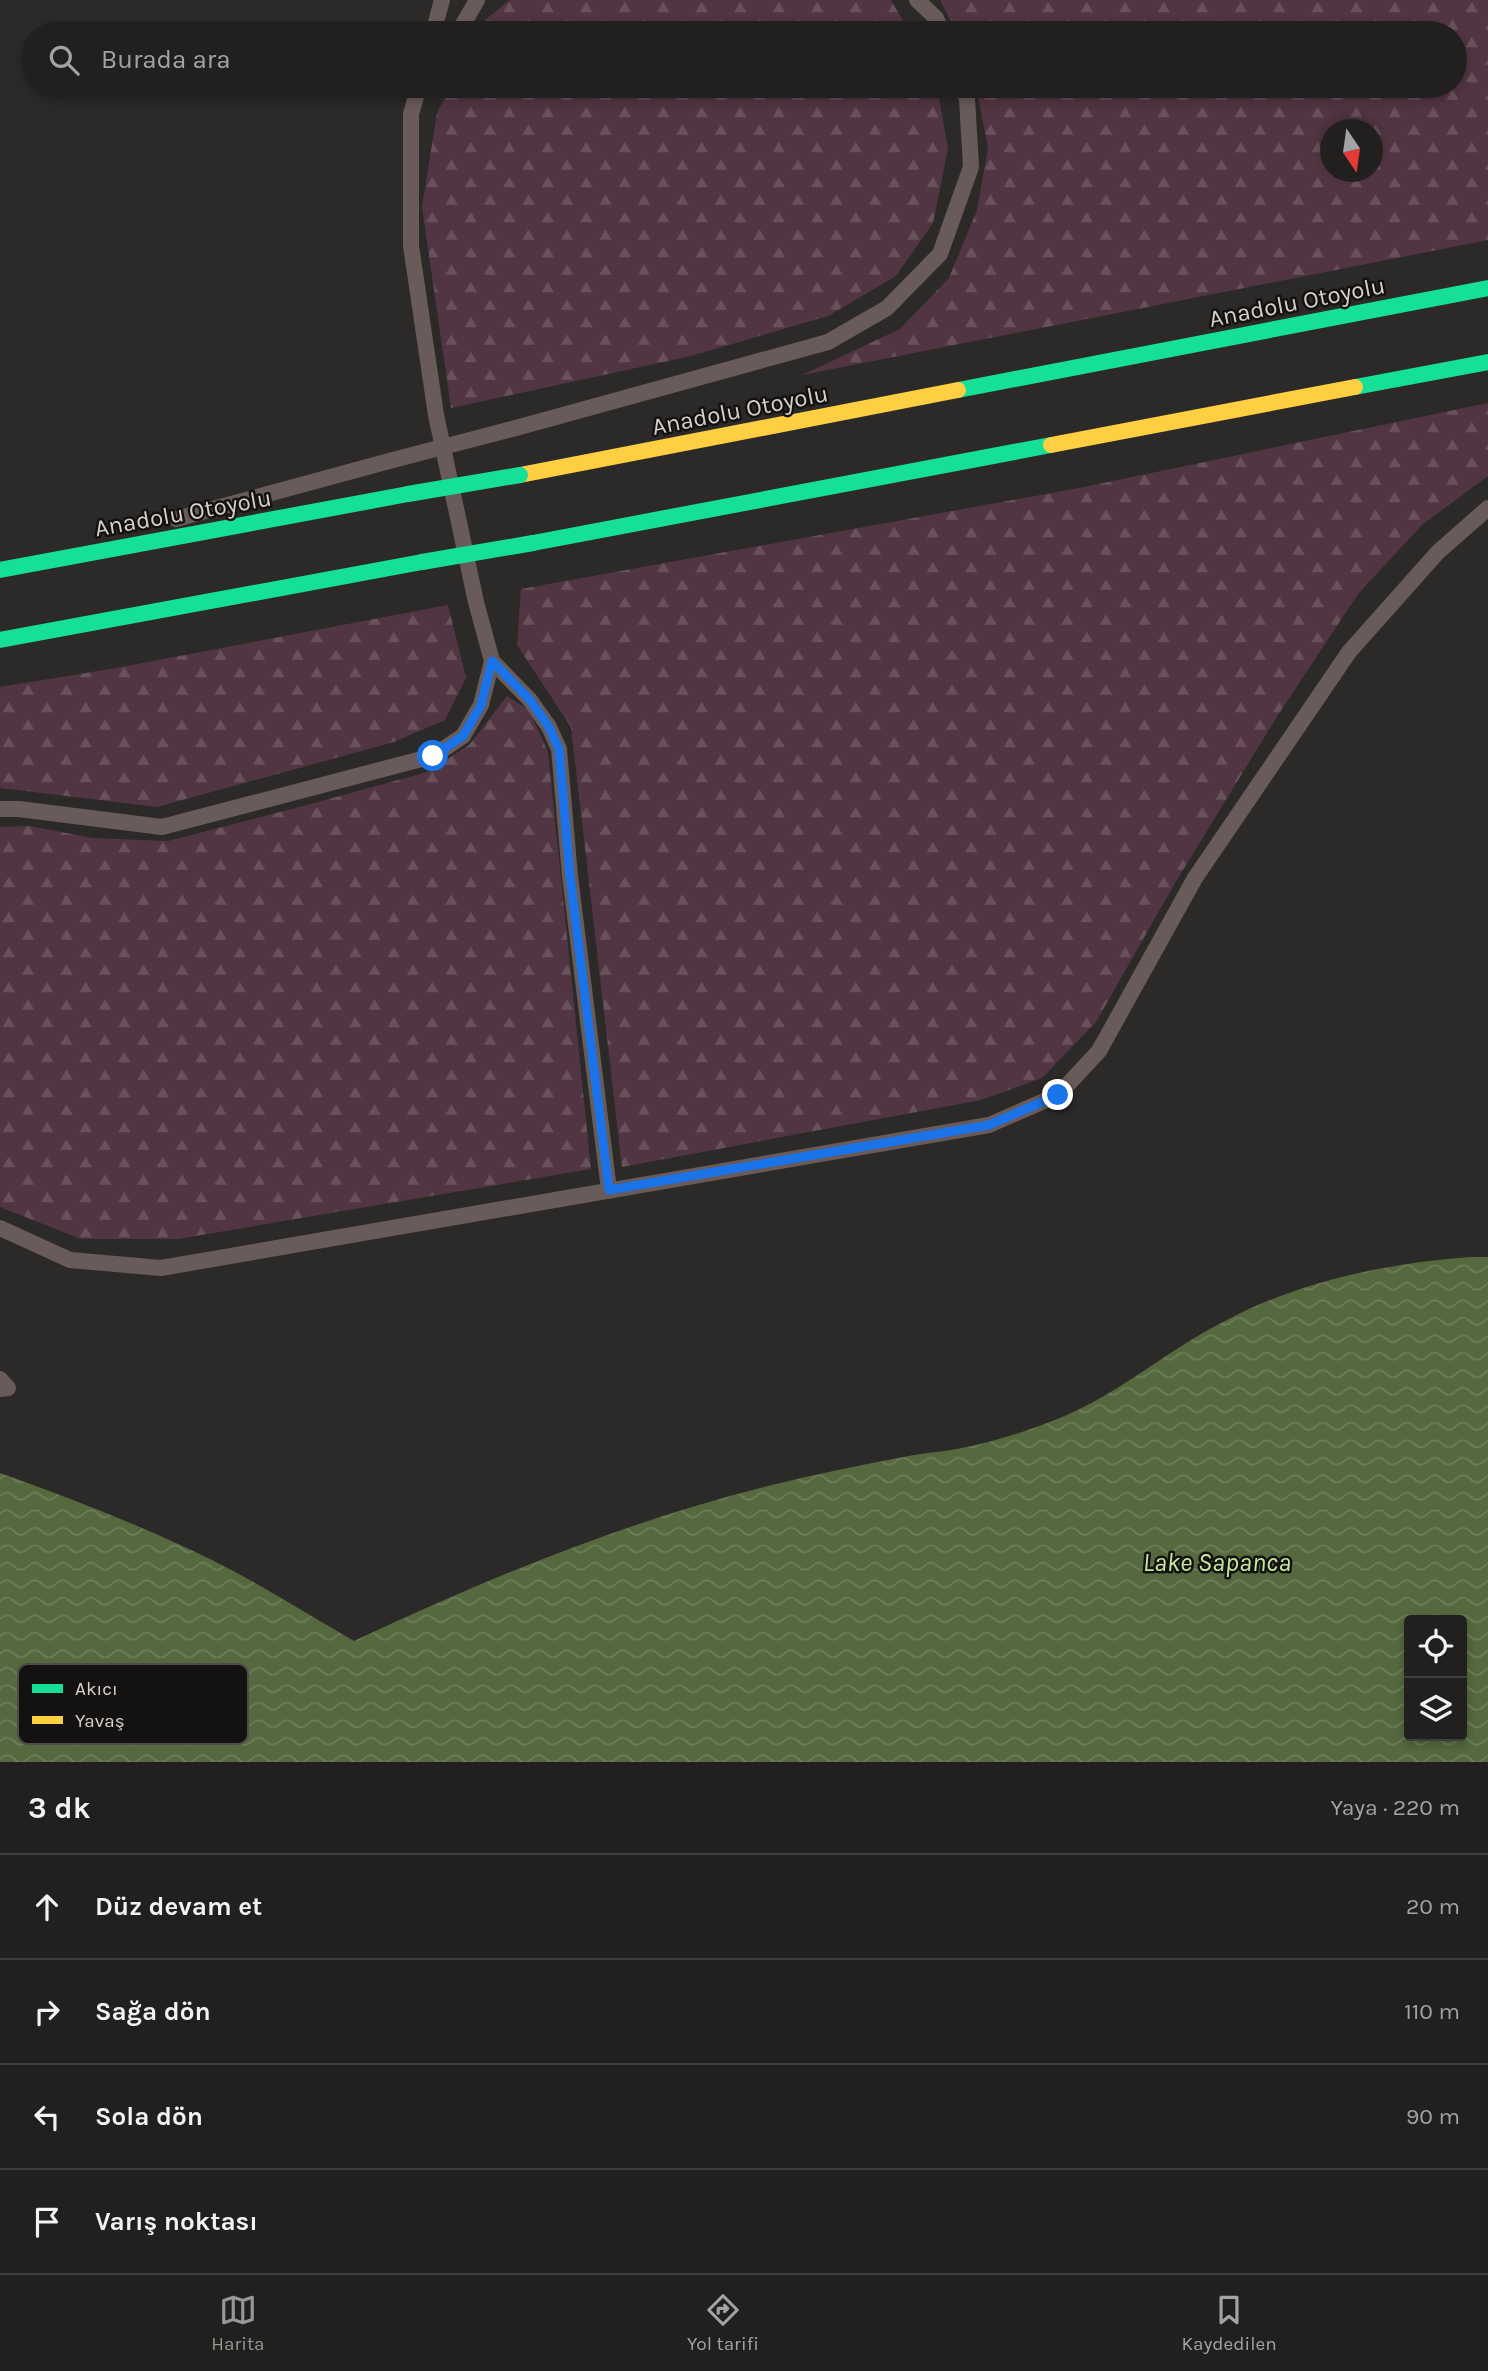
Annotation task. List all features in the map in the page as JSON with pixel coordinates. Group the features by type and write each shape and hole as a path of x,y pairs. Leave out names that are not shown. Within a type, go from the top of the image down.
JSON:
{"highway":[{"name":"Anadolu Otoyolu","path":"0,569 520,475 1488,288"},
{"path":"0,640 534,543 1488,362"}],"lane":[{"path":"436,21 442,0"},
{"path":"465,21 477,0"},
{"path":"917,0 937,21"},
{"path":"0,809 162,827 433,756 463,736 481,705 492,661 476,601 436,415 411,246 411,114 416,98"},
{"path":"411,114 420,98"},
{"path":"0,569 828,342 887,308 940,254 971,167 967,98"},
{"path":"0,1228 70,1260 161,1268 989,1125 1058,1095 1099,1051 1195,878 1349,652 1438,552 1488,508"},
{"path":"492,661 530,700 549,727 559,749 570,876 609,1190"},
{"path":"0,1379 8,1388 0,1389"}],"green space":[{"path":"510,0 891,0 903,21 484,21"},
{"path":"940,0 1488,0 1488,240 802,375 900,329 949,278 977,210 988,148 978,98 1467,98 1467,21 951,21"},
{"path":"445,98 939,98 948,149 933,223 896,276 828,316 691,356 451,408 422,207 437,113"},
{"path":"1488,403 1488,476 1422,525 1358,594 1278,715 1175,883 1096,1022 1042,1078 981,1100 622,1167 571,727 517,645 521,589 1079,488"},
{"path":"448,605 466,678 445,720 394,742 157,807 0,788 0,687 116,668"},
{"path":"507,696 529,710 548,752 591,1169 178,1239 81,1239 0,1207 0,827 30,826 92,838 168,841 427,772 469,745"}],"water":[{"name":"Lake Sapanca","path":"1488,1257 1488,1762 0,1762 0,1473 108,1514 214,1561 354,1641 557,1553 714,1500 841,1469 961,1448 1027,1430 1094,1401 1201,1334 1252,1308 1312,1285 1374,1270 1437,1260"}],"traffic: fast":[{"path":"958,390 1488,288"},
{"path":"1355,387 1488,362"},
{"path":"533,543 1051,445"},
{"path":"408,494 520,475"},
{"path":"0,570 408,494"},
{"path":"422,562 533,543"},
{"path":"0,640 422,562"}],"traffic: slow":[{"path":"1051,445 1355,387"},
{"path":"520,475 958,390"}],"route":[{"path":"433,756 463,736 481,705 492,661 530,700 549,727 559,749 570,876 609,1190 989,1125 1058,1095"}]}
